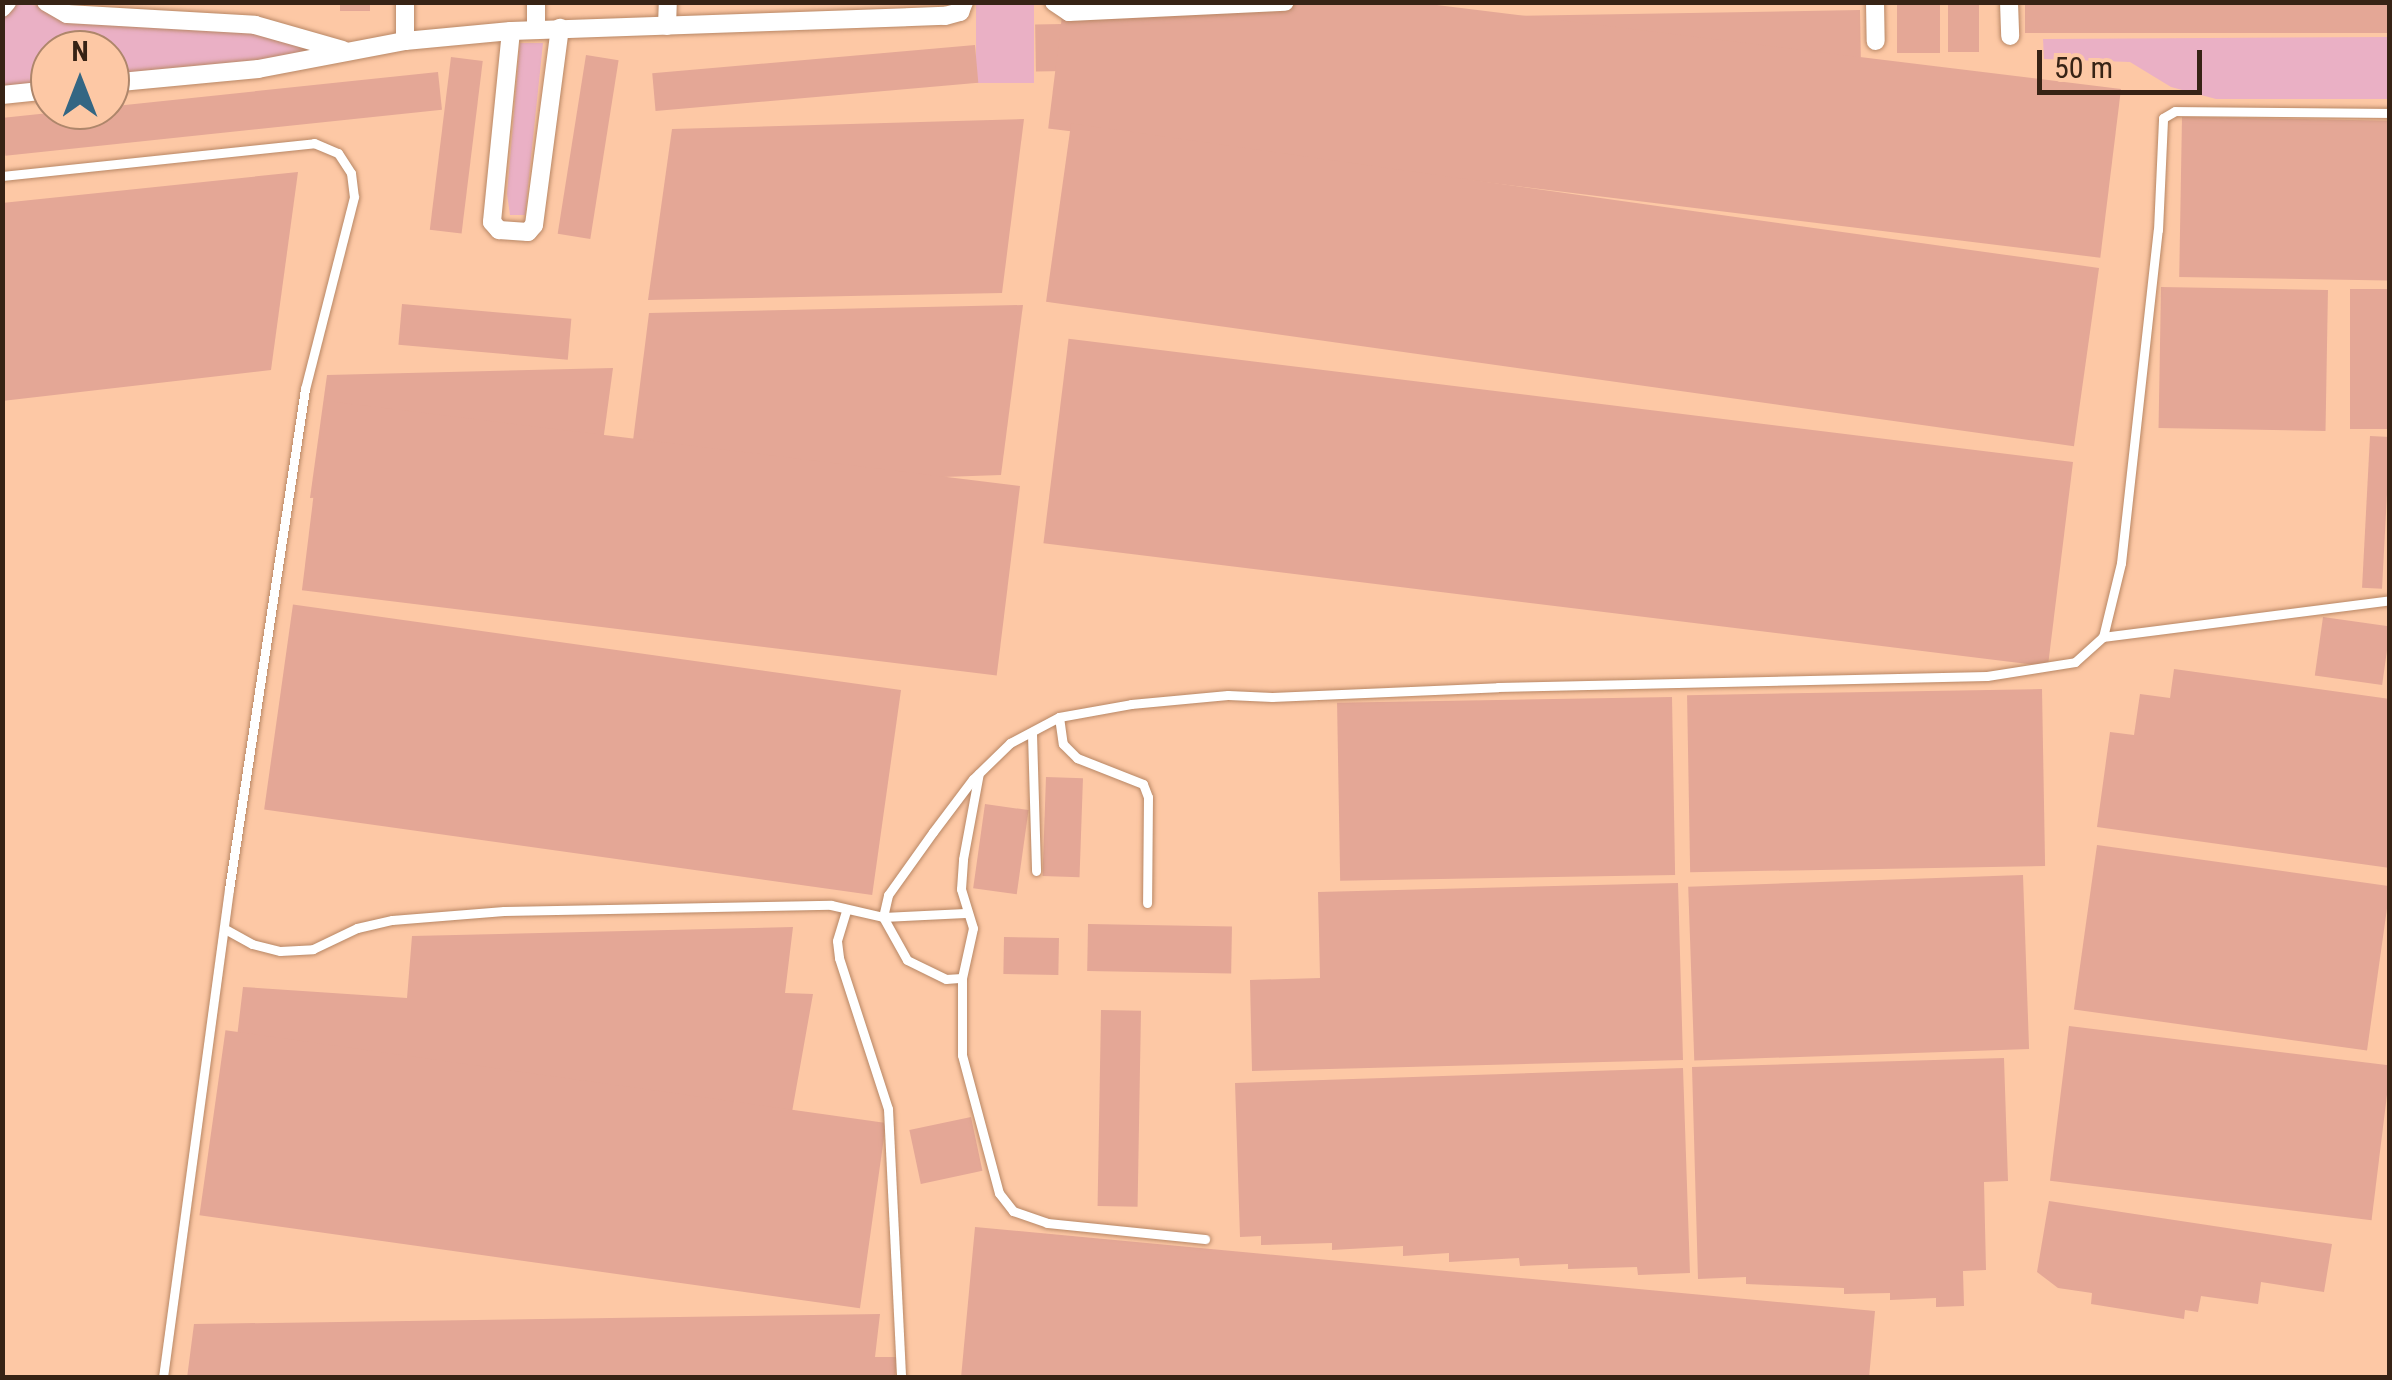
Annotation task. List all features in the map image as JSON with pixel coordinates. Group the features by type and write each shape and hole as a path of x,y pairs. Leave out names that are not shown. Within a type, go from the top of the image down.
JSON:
{"street":[{"path":"46,2 67,14 255,26 354,52"},
{"path":"405,2 406,42"},
{"path":"536,2 536,29"},
{"path":"666,26 668,2"},
{"path":"130,81 258,68 406,42 512,30 945,16 960,12 964,2"},
{"path":"1054,2 1069,12 1286,2"},
{"path":"1875,2 1876,42"},
{"path":"2009,2 2010,36"},
{"path":"512,30 492,222 499,230 528,232 534,224 560,28"},
{"path":"2,94 30,92"}],"lane":[{"path":"2103,637 2121,563 2158,230 2163,118 2175,111 2390,112"},
{"path":"2,176 314,143 338,154 351,174 354,197 305,389 163,1378"},
{"path":"962,978 946,979 908,960 882,917 888,895 978,773 1010,743 1059,718 1147,702 1228,694 1272,698 1498,686 1987,676 2075,662 2103,637 2390,600"},
{"path":"1059,718 1063,744 1077,758 1142,784 1148,797 1147,903"},
{"path":"1032,734 1036,871"},
{"path":"978,773 963,859 965,913 973,928 962,978 962,1055 995,1182 1013,1211 1046,1223 1205,1239"},
{"path":"226,929 252,944 280,951 313,949 357,928 392,920 442,915 587,907 830,904 882,917 965,913"},
{"path":"846,911 838,941 842,968 888,1109 901,1378"}],"shaded area":[{"path":"10,3 198,21 339,52 130,79 130,30 30,30 30,90 3,93 3,14"},
{"path":"976,3 1034,3 1034,83 976,83"},
{"path":"2389,37 2389,99 2216,99 2171,87 2130,62 2044,59 2043,39"},
{"path":"520,43 543,43 525,215 510,215 507,194"}],"building":[{"path":"340,2 370,2 370,11 340,11"},
{"path":"1064,2 1412,2 2121,89 2100,258 1048,129"},
{"path":"1897,2 1940,2 1940,53 1897,53"},
{"path":"1948,2 1979,2 1979,52 1948,52"},
{"path":"2025,2 2390,2 2390,33 2025,33"},
{"path":"1860,10 1861,57 1036,71 1035,24"},
{"path":"975,45 978,83 656,111 652,73"},
{"path":"586,55 619,60 590,239 558,234"},
{"path":"451,57 483,61 462,234 430,230"},
{"path":"438,72 442,110 5,156 2,124 2,118 30,115 30,130 130,130 130,104"},
{"path":"2182,117 2390,121 2387,281 2179,277"},
{"path":"1024,119 1002,293 648,300 672,129"},
{"path":"1071,124 2099,268 2074,446 1046,302"},
{"path":"298,172 271,370 2,401 2,203"},
{"path":"2161,287 2328,290 2326,431 2159,428"},
{"path":"2350,289 2390,289 2390,429 2350,429"},
{"path":"402,304 571,319 568,360 398,345"},
{"path":"1023,305 1001,475 627,488 649,313"},
{"path":"1069,339 2073,462 2048,666 1043,543"},
{"path":"613,368 597,486 310,498 327,375"},
{"path":"325,401 1020,486 997,676 302,590"},
{"path":"2370,436 2390,437 2382,589 2362,588"},
{"path":"293,605 901,690 872,895 264,810"},
{"path":"2323,617 2390,626 2382,685 2315,675"},
{"path":"2174,669 2390,699 2390,868 2097,827 2110,732 2134,735 2140,694 2170,698"},
{"path":"2042,689 2045,866 1690,872 1687,695"},
{"path":"1672,697 1675,875 1340,881 1337,703"},
{"path":"1046,777 1083,778 1080,877 1043,876"},
{"path":"985,804 1029,810 1017,894 973,888"},
{"path":"2097,845 2390,886 2367,1051 2074,1009"},
{"path":"2023,875 2029,1049 1694,1061 1688,887"},
{"path":"1678,883 1683,1060 1252,1071 1250,980 1320,978 1318,892"},
{"path":"1088,924 1232,927 1231,974 1087,971"},
{"path":"793,927 785,993 813,994 792,1112 395,1117 229,1104 243,987 407,998 412,936"},
{"path":"1004,937 1059,938 1058,975 1003,974"},
{"path":"1101,1010 1141,1011 1138,1207 1098,1206"},
{"path":"2069,1026 2390,1065 2372,1220 2050,1181"},
{"path":"225,1030 886,1123 860,1308 199,1215"},
{"path":"2004,1058 2008,1181 1984,1182 1986,1270 1963,1271 1964,1306 1936,1307 1936,1298 1890,1300 1890,1293 1844,1294 1844,1288 1746,1284 1746,1277 1698,1279 1692,1067"},
{"path":"1683,1068 1690,1273 1638,1275 1637,1267 1520,1266 1519,1258 1449,1262 1449,1253 1403,1256 1403,1246 1332,1250 1332,1243 1261,1245 1261,1236 1240,1237 1235,1083"},
{"path":"971,1117 982,1171 921,1184 909,1130"},
{"path":"2049,1201 2332,1244 2324,1292 2261,1282 2258,1304 2201,1296 2198,1312 2185,1310 2184,1319 2091,1304 2092,1293 2058,1288 2037,1272"},
{"path":"975,1227 1875,1311 1869,1378 961,1378"},
{"path":"880,1314 875,1357 897,1357 895,1378 187,1378 194,1324"}]}
